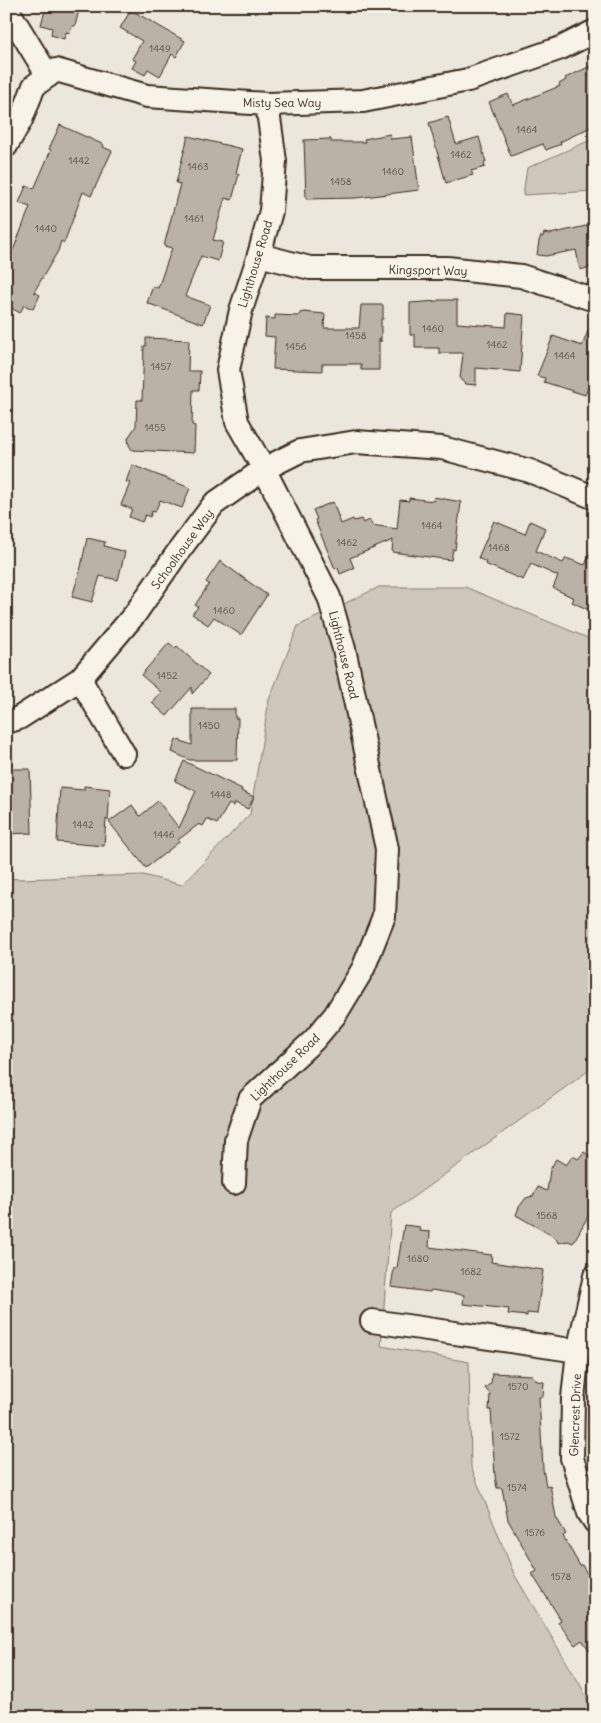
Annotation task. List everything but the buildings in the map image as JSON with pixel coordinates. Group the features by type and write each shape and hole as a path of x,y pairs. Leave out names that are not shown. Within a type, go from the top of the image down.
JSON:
{"street":[{"path":"6,7 48,76 34,86 21,120 6,146"},
{"name":"Misty Sea Way","path":"48,76 56,70 147,96 267,104 363,101 468,80 561,48 595,31"},
{"name":"Lighthouse Road","path":"234,1183 236,1140 250,1099 314,1040 335,1015 363,969 384,916 387,858 387,849 344,649 329,597 264,470 237,422 228,370 241,310 271,211 276,161 267,104"},
{"name":"Kingsport Way","path":"259,255 310,268 447,268 520,276 595,300"},
{"name":"Schoolhouse Way","path":"6,722 19,718 80,679 135,614 214,504 264,470 300,450 356,442 442,448 530,471 595,498"},
{"path":"80,679 124,754"},
{"name":"Glencrest Drive","path":"595,1276 578,1351 573,1398 572,1458 589,1512 595,1522"},
{"path":"372,1321 578,1351"}],"shaded area":[{"path":"595,138 595,191 523,195 527,168"},
{"path":"379,587 465,587 595,641 595,1066 391,1213 381,1346 469,1362 471,1467 514,1574 582,1688 595,1717 6,1717 6,878 143,875 182,885 250,814 269,700 298,626"}]}
